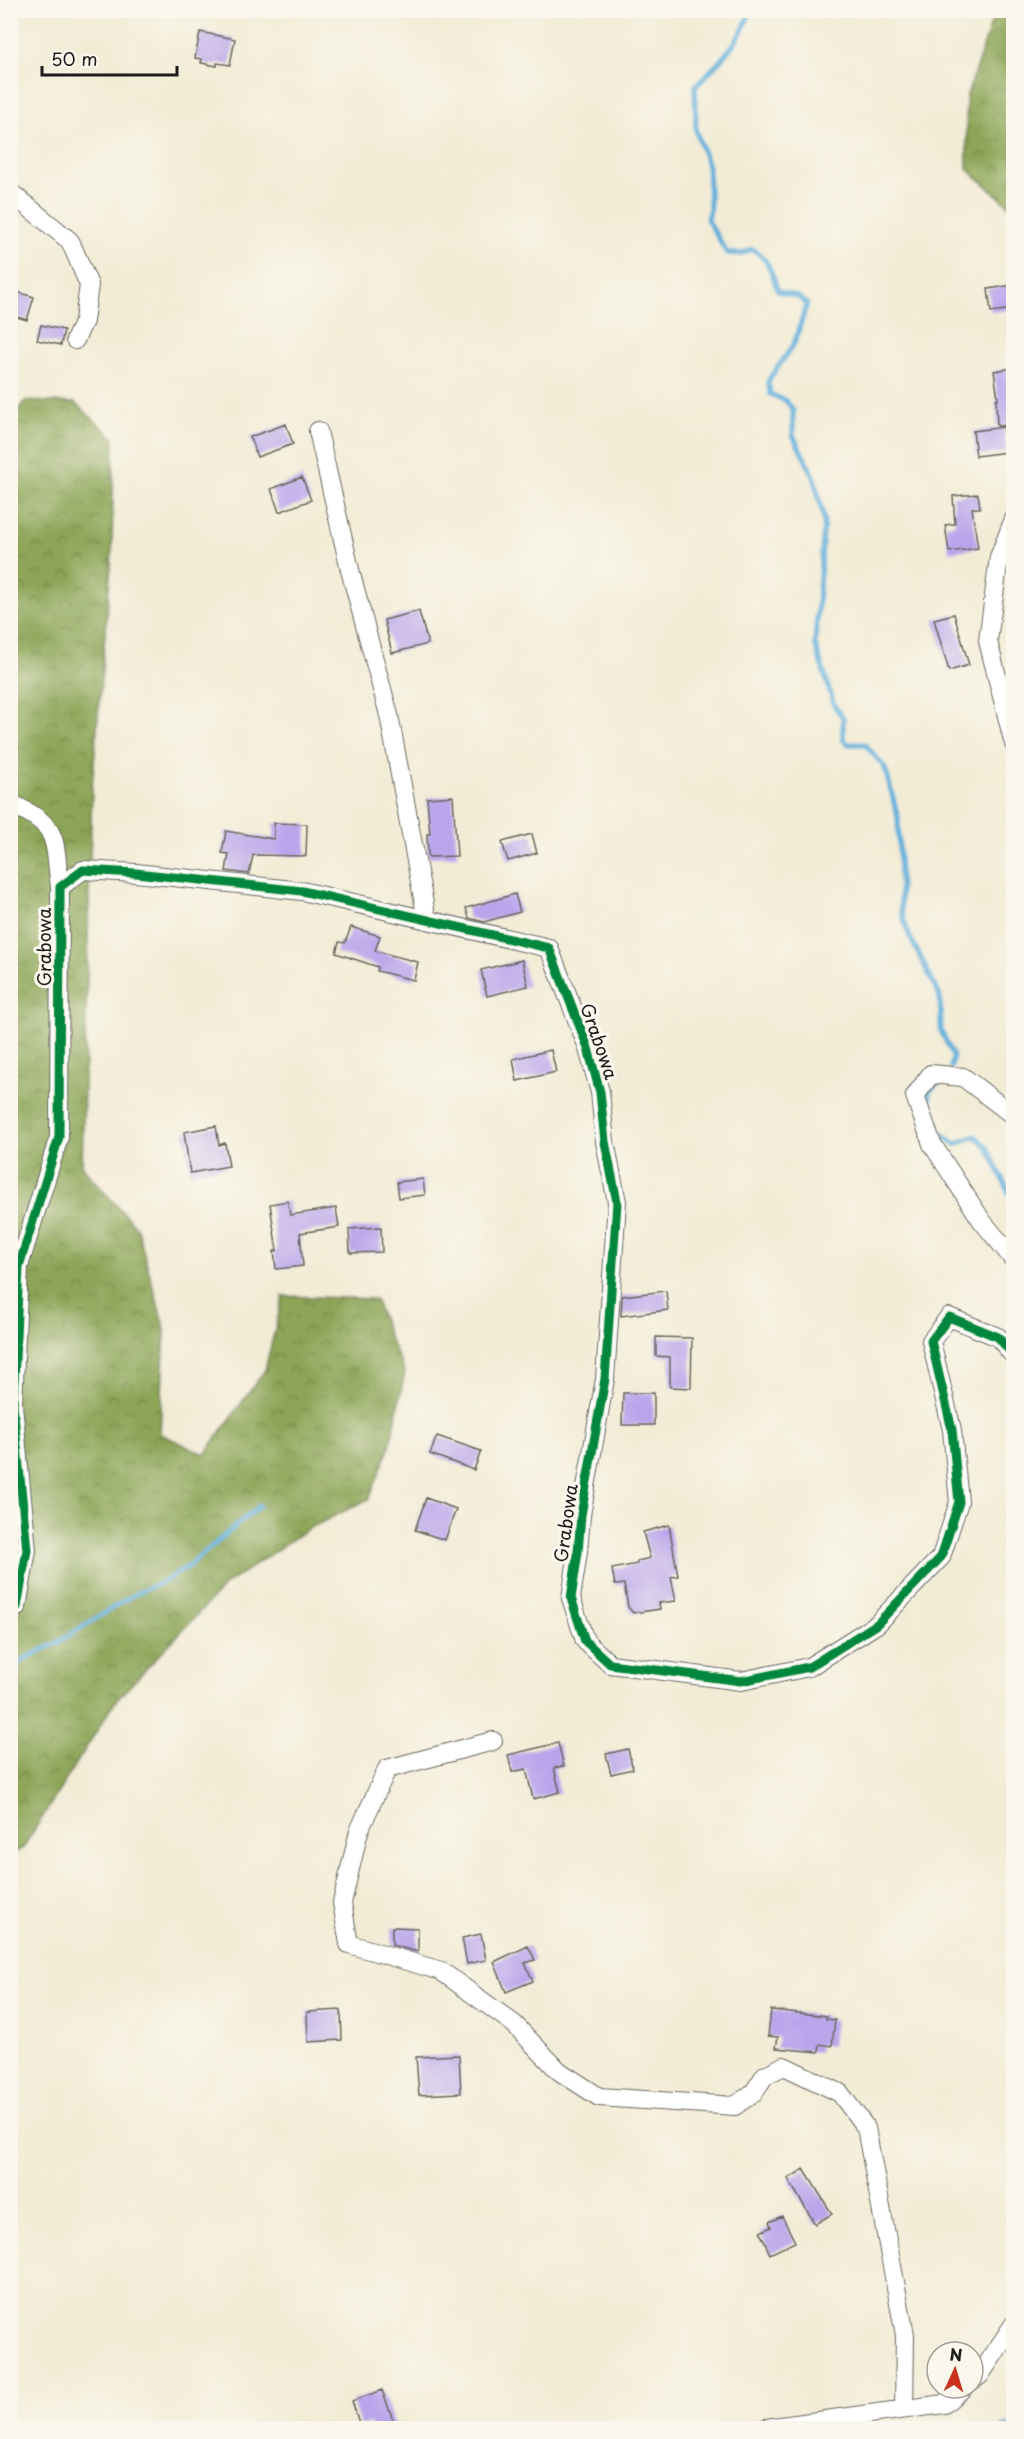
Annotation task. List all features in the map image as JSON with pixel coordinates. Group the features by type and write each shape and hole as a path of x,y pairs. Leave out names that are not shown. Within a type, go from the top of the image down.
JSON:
{"street":[{"path":"10,192 70,241 88,285 84,321 75,340"},
{"path":"318,431 350,570 389,715 427,920"},
{"path":"1014,519 999,556 988,641 1014,744"},
{"path":"10,803 31,813 47,825 53,835 60,887"},
{"name":"Grabowa","path":"10,1611 17,1606 27,1550 13,1406 19,1266 59,1137 60,887 83,870 136,873 302,891 549,948 587,1045 600,1092 605,1142 617,1202 605,1379 581,1515 571,1598 585,1641 610,1664 741,1681 809,1667 878,1624 941,1557 959,1502 952,1430 931,1341 949,1317 998,1337 1014,1356"},
{"path":"1014,1116 963,1077 931,1074 915,1096 933,1144 982,1221 1014,1260"},
{"path":"493,1741 387,1769 359,1831 342,1903 349,1944 441,1971 514,2024 559,2071 599,2097 735,2106 754,2092 765,2075 784,2066 840,2093 866,2128 905,2335 904,2409"},
{"path":"985,2368 1014,2324"},
{"path":"766,2428 944,2403 948,2400"}],"green space":[{"path":"995,11 1013,11 1013,209 967,169 966,98"},
{"path":"25,401 75,403 114,438 112,553 92,787 82,1167 137,1228 165,1330 160,1434 205,1454 265,1370 283,1296 375,1299 405,1372 390,1446 369,1499 306,1530 225,1585 115,1702 23,1848 11,1855 10,419"}],"building":[{"path":"200,32 235,39 230,65 217,63 217,66 201,63 202,59 195,58"},
{"path":"1014,285 1014,309 991,312 988,289"},
{"path":"10,290 34,297 27,320 10,315"},
{"path":"41,325 64,330 61,345 37,340"},
{"path":"1014,368 1014,425 997,426 996,399 998,399 994,371"},
{"path":"286,424 293,444 257,457 250,437"},
{"path":"1004,427 1007,452 976,456 973,431"},
{"path":"302,477 311,500 279,512 271,489"},
{"path":"978,494 980,508 972,508 978,548 949,552 945,525 955,524 953,496"},
{"path":"419,611 428,644 392,653 384,620"},
{"path":"954,614 969,665 949,671 934,619"},
{"path":"453,796 457,856 428,857 427,834 430,834 427,798"},
{"path":"274,823 307,824 306,856 253,855 249,874 226,871 229,854 222,853 226,831 274,839"},
{"path":"532,834 537,853 508,861 502,842"},
{"path":"515,894 520,912 484,922 469,918 466,908"},
{"path":"351,927 380,936 375,951 418,962 414,980 377,971 378,967 336,953 339,942 345,943"},
{"path":"522,960 528,986 487,996 481,970"},
{"path":"551,1050 556,1072 517,1081 513,1059"},
{"path":"216,1126 219,1145 225,1143 229,1166 190,1173 184,1132"},
{"path":"423,1179 425,1195 399,1198 397,1182"},
{"path":"288,1201 290,1215 336,1208 339,1227 300,1233 303,1266 276,1269 274,1251 277,1251 270,1204"},
{"path":"381,1227 382,1252 350,1253 349,1229"},
{"path":"666,1291 668,1310 621,1316 622,1296"},
{"path":"656,1337 692,1338 691,1388 670,1387 670,1357 656,1356"},
{"path":"623,1393 654,1393 654,1425 622,1425"},
{"path":"437,1436 481,1451 474,1470 430,1454"},
{"path":"426,1498 456,1509 445,1540 415,1530"},
{"path":"669,1525 678,1576 671,1577 676,1601 659,1603 660,1609 633,1613 628,1607 624,1584 615,1585 612,1569 637,1564 637,1561 650,1558 643,1532"},
{"path":"558,1743 564,1766 554,1768 560,1792 533,1799 526,1769 512,1772 508,1755"},
{"path":"628,1749 633,1769 611,1774 606,1754"},
{"path":"392,1927 418,1928 418,1952 392,1945"},
{"path":"481,1934 486,1960 467,1964 462,1938"},
{"path":"528,1946 535,1960 525,1963 533,1981 506,1992 494,1962"},
{"path":"341,2010 342,2040 308,2042 307,2012"},
{"path":"771,2010 827,2016 826,2019 835,2020 832,2046 820,2044 819,2052 776,2048 778,2037 768,2036"},
{"path":"459,2055 461,2093 419,2095 416,2057"},
{"path":"804,2169 832,2214 815,2224 788,2179"},
{"path":"782,2216 795,2242 770,2254 760,2232 771,2227 769,2222"},
{"path":"382,2390 396,2428 372,2428 370,2423 360,2426 352,2401"}],"waterway":[{"path":"750,10 735,42 695,87 696,131 708,166 710,209 707,219 727,253 741,254 752,249 766,262 778,291 798,297 807,304 794,344 768,381 770,394 786,401 793,410 793,435 814,477 824,520 815,644 834,705 843,718 843,739 848,744 865,744 885,768 898,817 901,911 909,935 940,996 941,1031 953,1056 951,1067"},
{"path":"940,1081 929,1091 931,1116 937,1129 956,1144 975,1136 987,1147 1014,1203"},
{"path":"10,1670 24,1659 55,1644 138,1592 163,1582 190,1565 259,1506"},
{"path":"844,2428 905,2425 922,2428"},
{"path":"1003,2428 1014,2425"}],"cycle path":[{"path":"10,1611 17,1607 27,1550 13,1405 19,1266 59,1137 60,887 83,870 136,873 302,891 549,948 587,1045 600,1092 605,1142 617,1202 605,1379 581,1515 571,1598 585,1641 610,1664 741,1681 809,1667 877,1624 941,1557 959,1502 952,1430 931,1341 949,1317 998,1337 1014,1356"}]}
